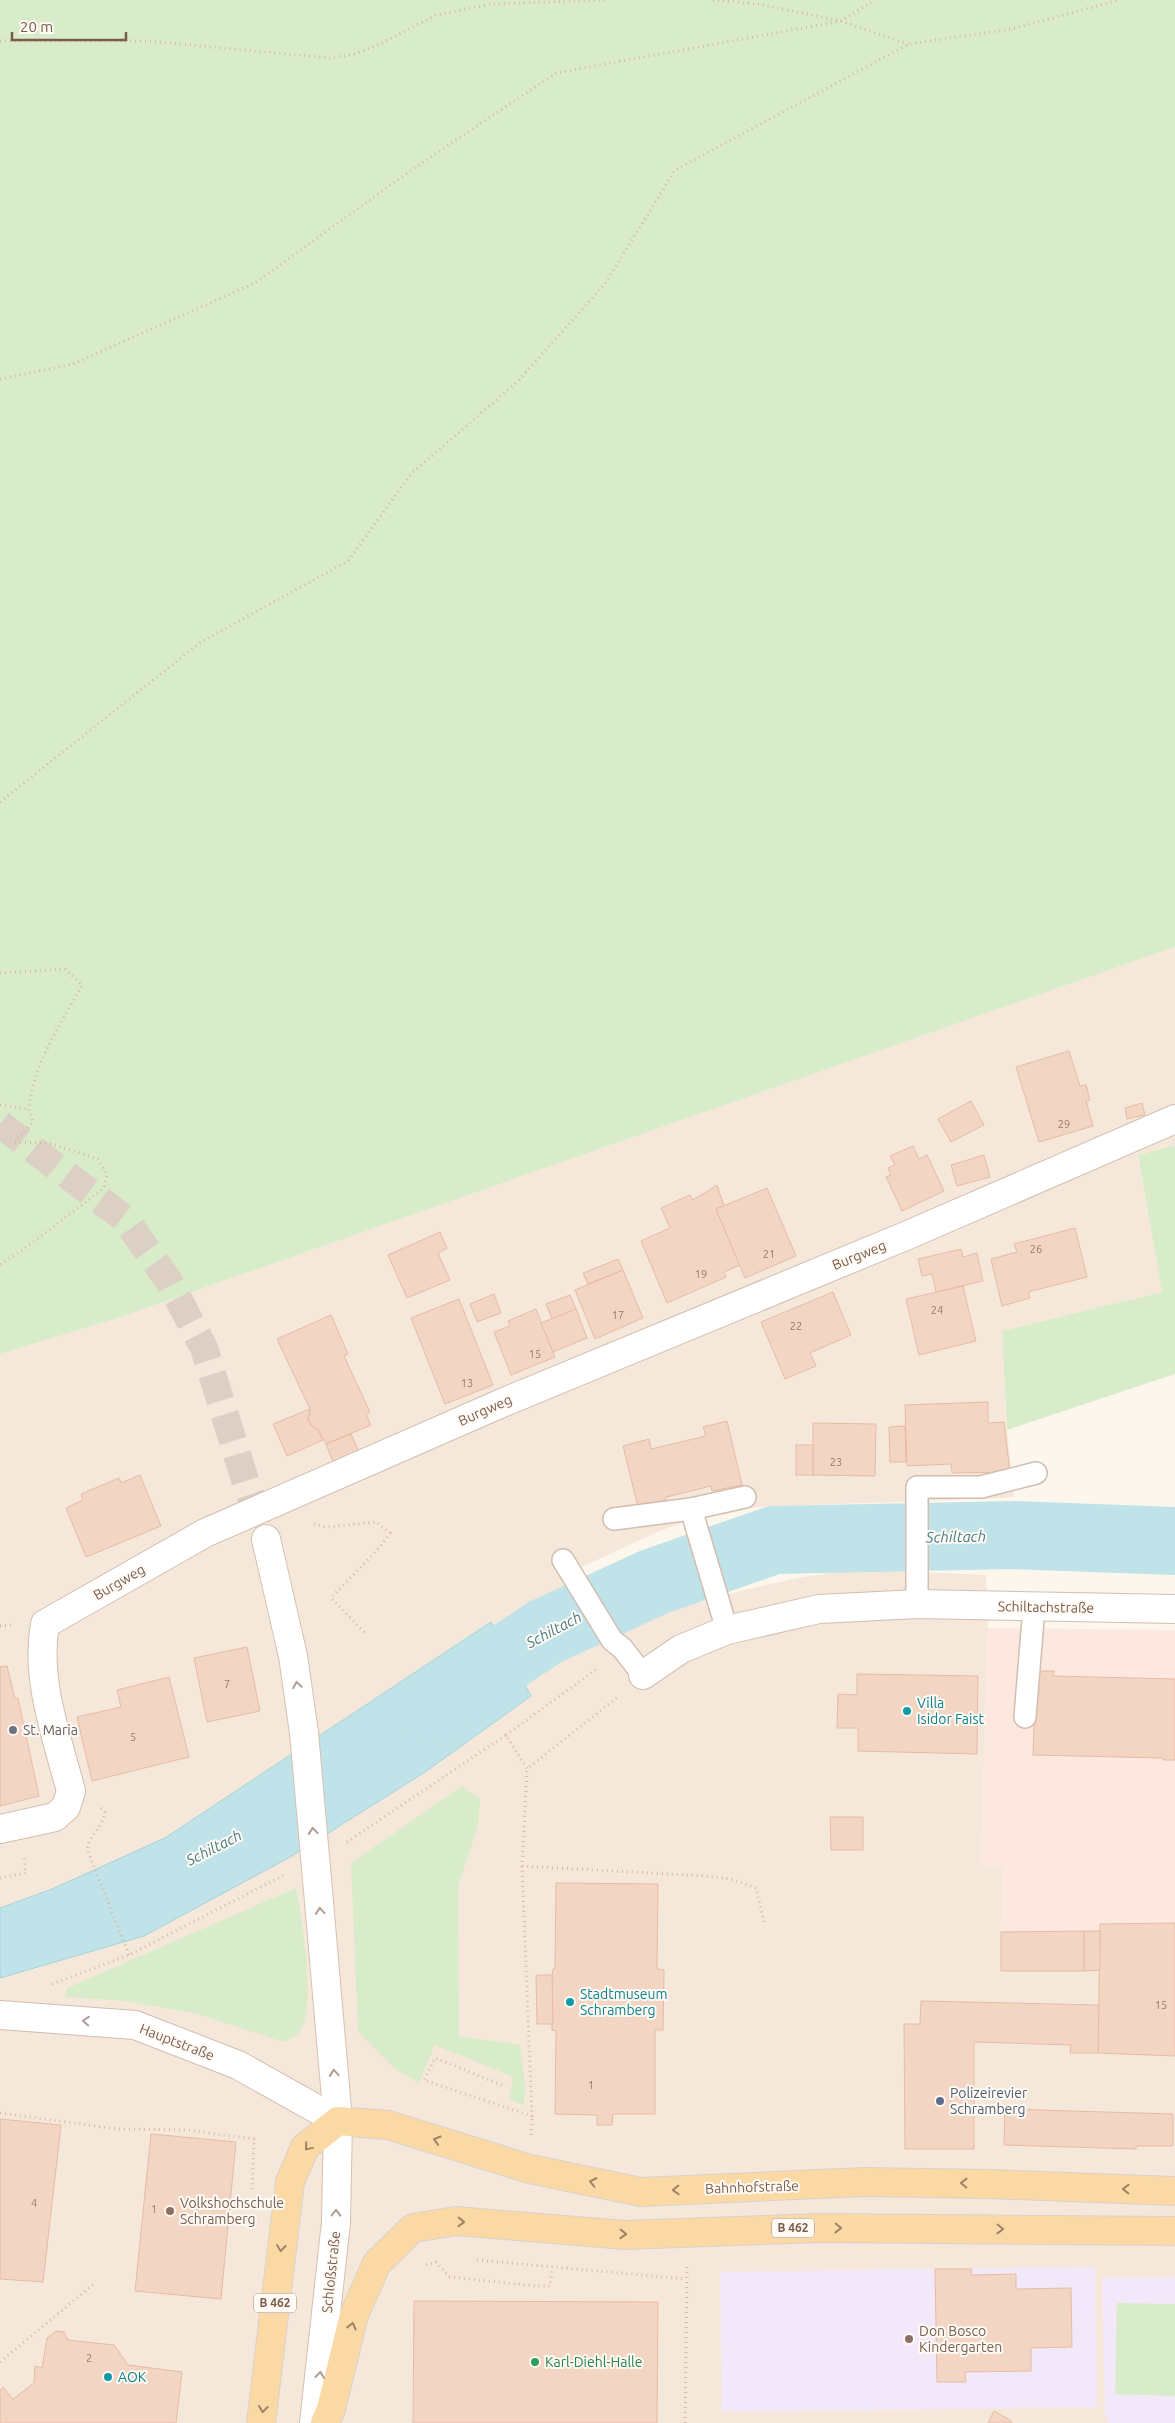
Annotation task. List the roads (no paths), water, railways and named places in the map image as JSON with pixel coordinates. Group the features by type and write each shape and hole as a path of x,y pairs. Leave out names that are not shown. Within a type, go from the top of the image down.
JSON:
{"main road":[{"name":"B 462","path":"261,2423 290,2182 305,2147 338,2121"},
{"name":"Bahnhofstraße","path":"338,2121 388,2125 530,2169 641,2192 864,2182 988,2184 1175,2191"},
{"name":"B 462","path":"325,2423 332,2409 354,2315 377,2263 413,2228 456,2221 625,2235 819,2228 1175,2231"}],"street":[{"name":"Burgweg","path":"0,1829 55,1817 66,1807 71,1791 44,1679 42,1654 45,1624 205,1533 502,1403 908,1235 1175,1119"},
{"name":"Schloßstraße","path":"266,1539 293,1656 304,1734 338,2121 336,2222 314,2423"},
{"name":"Schiltachstraße","path":"644,1675 724,1621 819,1609 917,1604 1175,1609"},
{"name":"Hauptstraße","path":"0,2015 135,2025 238,2065 338,2121"}],"lane":[{"path":"917,1604 917,1487 982,1487 1036,1473"},
{"path":"614,1519 690,1509 745,1497"},
{"path":"690,1509 724,1621"},
{"path":"563,1560 617,1645 644,1675"},
{"path":"1025,1717 1034,1607"}],"water":[{"path":"491,1622 531,1696 425,1772 292,1856 144,1936 0,1978 0,1908 52,1889 165,1838"}],"waterway":[{"name":"Schiltach","path":"432,1708 545,1632 654,1582 774,1540 1013,1535 1175,1541"}],"tunnel":[{"path":"0,1124 125,1219 169,1281 204,1348 246,1483 266,1539"}],"place":[{"name":"Villa Isidor Faist","path":"907,1711"},
{"name":"St. Maria","path":"13,1730"},
{"name":"Stadtmuseum Schramberg","path":"570,2002"},
{"name":"Polizeirevier Schramberg","path":"940,2101"},
{"name":"Volkshochschule Schramberg","path":"170,2211"},
{"name":"Don Bosco Kindergarten","path":"909,2339"},
{"name":"Karl-Diehl-Halle","path":"535,2362"},
{"name":"AOK","path":"108,2377"}]}
